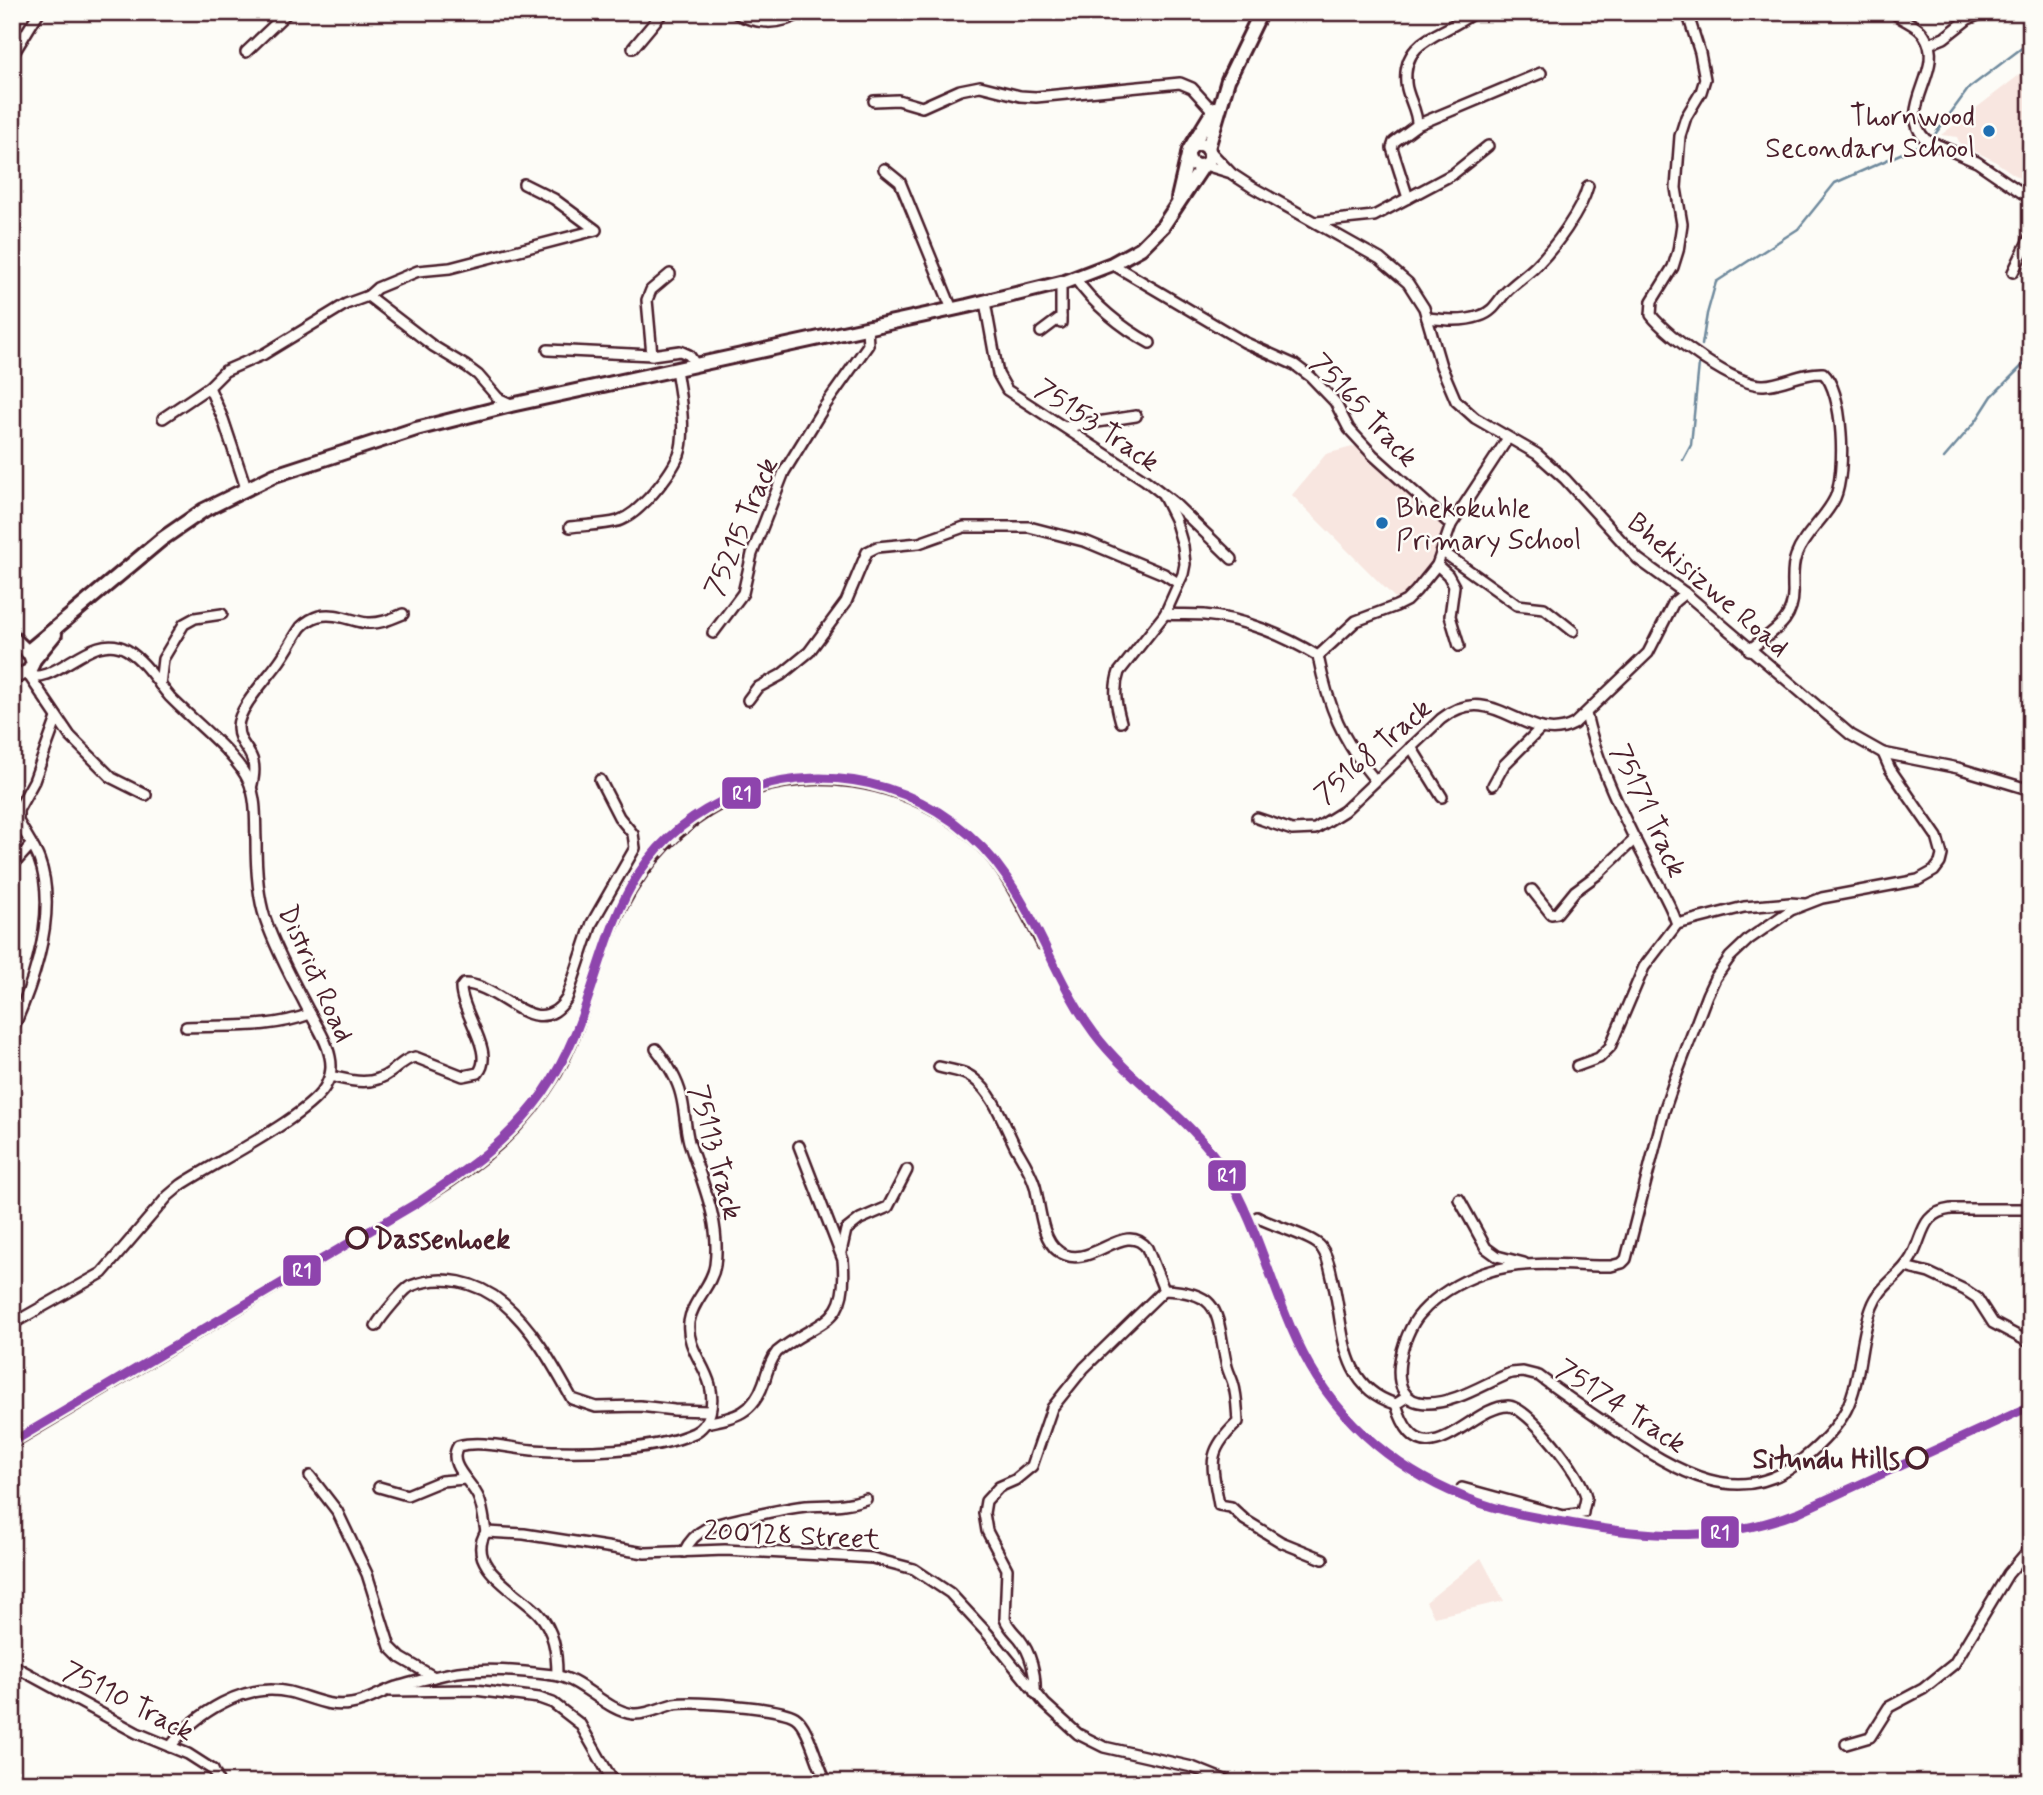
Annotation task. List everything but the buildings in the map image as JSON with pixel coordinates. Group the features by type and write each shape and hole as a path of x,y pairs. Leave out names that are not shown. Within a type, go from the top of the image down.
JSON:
{"street":[{"path":"12,56 39,12"},
{"path":"246,52 288,12"},
{"path":"633,48 663,12"},
{"path":"734,12 754,21 780,22 802,12"},
{"path":"23,665 63,622 162,539 204,510 275,475 416,429 511,405 985,302 1061,284 1112,264 1140,248 1163,226 1177,202 1210,159 1209,149 1224,93 1239,54 1261,12"},
{"path":"1417,125 1406,82 1409,56 1420,44 1474,12"},
{"path":"1687,12 1705,79 1680,136 1676,188 1682,231 1678,251 1673,268 1652,301 1650,309 1656,322 1694,353 1737,378 1763,385 1823,373 1838,404 1841,420 1839,487 1829,509 1796,555 1794,600 1790,614 1749,650"},
{"path":"1893,12 1920,30 1929,44 1930,61 1914,117 1920,134 1926,141 1977,163 2031,199"},
{"path":"1929,44 1944,38 1968,19 1986,12"},
{"path":"1408,198 1392,148 1394,142 1417,125 1541,73"},
{"path":"874,101 898,100 922,107 974,86 1036,97 1180,82 1192,88 1213,111"},
{"path":"1177,202 1189,151 1224,93"},
{"path":"1189,151 1202,144 1209,149"},
{"path":"1316,222 1374,216 1453,174 1488,146"},
{"name":"Bhekisizwe Road","path":"1209,149 1233,174"},
{"path":"1189,151 1191,163 1204,165"},
{"name":"Bhekisizwe Road","path":"1204,165 1233,174 1380,259 1391,268 1408,284 1424,308 1441,366 1456,401 1475,418 1537,454 1565,479 1638,559 1685,593 1851,735 1883,753 1958,768 2031,790"},
{"path":"884,169 900,182 952,309"},
{"path":"163,418 209,387 225,371 264,354 346,304 368,296 377,288 418,271 450,268 596,230 554,199 524,184"},
{"path":"1427,318 1464,320 1482,316 1492,310 1504,293 1535,267 1549,250 1580,208 1588,186"},
{"path":"2013,272 2031,234"},
{"name":"75165 Track","path":"1112,264 1244,342 1295,365 1311,377 1335,402 1349,429 1373,455 1451,525"},
{"path":"652,355 647,300 651,290 670,274"},
{"path":"1075,278 1099,305 1150,343"},
{"path":"1041,332 1061,320 1061,284"},
{"path":"368,296 424,340 478,375 488,389 511,405"},
{"name":"75153 Track","path":"985,302 1001,383 1007,390 1161,493 1232,559"},
{"name":"75215 Track","path":"713,633 743,593 752,554 784,472 868,345 867,328"},
{"path":"548,350 652,355 685,352 696,365"},
{"path":"569,527 618,521 633,513 654,493 668,473 679,454 682,441 676,370"},
{"path":"209,387 223,419 246,488"},
{"path":"1065,428 1136,416"},
{"path":"1318,656 1356,621 1402,603 1416,592 1437,565 1451,525 1508,438"},
{"path":"1121,722 1115,698 1115,683 1128,658 1165,614 1183,575 1185,564 1184,546 1175,519 1161,493"},
{"path":"748,700 757,688 781,675 809,652 846,602 867,552 877,547 919,543 956,528 1029,527 1107,549 1178,583"},
{"path":"1443,552 1517,605 1544,608 1573,631"},
{"path":"1437,565 1453,583 1455,594 1450,616 1459,646"},
{"path":"1493,785 1504,765 1541,728 1565,729 1586,714 1648,653 1669,611 1685,593"},
{"path":"160,685 163,659 184,624 195,618 222,614"},
{"path":"251,788 255,768 253,758 241,737 238,724 245,708 280,662 301,628 312,618 327,615 369,623 383,622 403,614"},
{"path":"1165,614 1205,615 1251,626 1289,640 1318,656 1332,711 1347,742 1375,780"},
{"path":"12,637 23,665 70,736 111,779 146,794"},
{"name":"District Road","path":"12,1324 102,1273 168,1196 194,1176 302,1112 323,1091 330,1076 330,1055 265,917 256,859 256,814 251,788 236,762 130,652 111,645 98,647 53,670 23,665"},
{"name":"75168 Track","path":"1257,818 1292,830 1315,829 1344,811 1447,713 1459,706 1485,705 1541,728"},
{"name":"75171 Track","path":"1586,714 1598,755 1635,839 1672,908 1677,924"},
{"path":"12,1031 26,1000 44,934 46,914 39,859 17,815 34,781 57,718"},
{"path":"1411,747 1442,797"},
{"path":"1459,1199 1480,1240 1497,1256 1530,1264 1611,1266 1626,1259 1664,1111 1696,1024 1716,978 1730,957 1749,939 1791,910 1853,891 1918,880 1934,871 1940,863 1942,855 1937,837 1883,753"},
{"path":"330,1076 369,1083 415,1057 463,1076 478,1073 483,1062 482,1050 462,1002 461,988 468,984 486,990 535,1015 548,1015 557,1010 567,998 592,923 606,895 630,861 635,848 633,834 619,817 600,780"},
{"path":"1532,890 1546,910 1551,914 1557,913 1576,891 1635,839"},
{"path":"12,866 32,845"},
{"path":"1577,1066 1599,1058 1610,1047 1640,976 1677,924 1735,908 1805,904"},
{"path":"186,1027 265,1026 281,1024 310,1014"},
{"name":"75113 Track","path":"656,1049 677,1082 682,1097 688,1138 711,1207 716,1238 712,1278 693,1309 689,1322 692,1347 712,1388 710,1411 705,1423"},
{"path":"939,1067 970,1076 985,1089 1032,1178 1040,1215 1051,1244 1057,1251 1076,1258 1086,1257 1115,1241 1135,1240 1147,1248 1164,1290"},
{"path":"557,1675 557,1656 546,1624 538,1613 487,1566 481,1549 481,1541 486,1532 479,1497 465,1479 456,1461 456,1448 463,1444 533,1450 626,1448 683,1436 695,1432 705,1423 739,1415 747,1410 758,1398 777,1352 830,1319 841,1300 844,1278 841,1254 799,1146"},
{"path":"841,1254 846,1230 860,1219 888,1208 907,1170"},
{"path":"2029,1342 1993,1322 1977,1298 1965,1290 1929,1273 1905,1267 1927,1222 1939,1211 2022,1207 2031,1209"},
{"path":"1257,1217 1309,1238 1321,1247 1331,1273 1354,1372 1368,1391 1396,1404"},
{"path":"1396,1404 1407,1397 1399,1378 1402,1352 1412,1325 1420,1314 1439,1297 1482,1274 1530,1264"},
{"name":"75174 Track","path":"1407,1397 1427,1404 1442,1401 1511,1373 1522,1372 1539,1377 1649,1453 1676,1468 1697,1478 1726,1484 1751,1484 1772,1478 1797,1464 1834,1428 1850,1401 1872,1307 1881,1289 1905,1267"},
{"path":"376,1326 383,1314 408,1287 451,1278 487,1292 503,1303 539,1343 572,1399 596,1407 640,1406 710,1411"},
{"path":"1035,1693 1034,1670 1020,1639 1008,1626 1006,1619 1007,1569 987,1531 984,1513 986,1501 999,1487 1015,1480 1032,1466 1052,1408 1084,1368 1164,1290 1179,1290 1204,1298 1218,1317 1226,1364 1234,1385 1238,1422 1219,1440 1212,1471 1219,1505 1231,1507 1245,1520 1281,1542 1323,1559"},
{"path":"1396,1404 1400,1419 1409,1432 1431,1440 1441,1440 1460,1431 1492,1410 1503,1406 1515,1407 1540,1428 1574,1474 1586,1497 1583,1513 1564,1516 1462,1488"},
{"path":"310,1476 337,1511 367,1574 388,1643 401,1658 434,1677"},
{"path":"379,1487 407,1495 441,1481 465,1479"},
{"path":"684,1552 690,1540 713,1524 782,1509 838,1505 866,1499"},
{"name":"200128 Street","path":"486,1532 524,1534 645,1553 725,1550 842,1556 893,1562 914,1569 950,1593 1066,1726 1091,1742 1192,1767 1231,1783"},
{"path":"1846,1744 1870,1737 1889,1707 1923,1689 1954,1664 2008,1574 2031,1547"},
{"name":"75110 Track","path":"12,1665 137,1733 188,1754 213,1770 219,1783"},
{"path":"170,1747 179,1735 210,1709 247,1695 268,1691 288,1692 331,1704 351,1704 390,1689 434,1677 480,1670 557,1675 631,1713 646,1713 689,1703 765,1709 789,1714 805,1727 818,1768 827,1783"},
{"path":"390,1689 393,1692 475,1690 539,1698 566,1711 580,1724 611,1778 617,1783"}],"shaded area":[{"name":"Thornwood Secondary School","path":"2031,66 2031,186 1993,160 1960,144 1957,137 1941,135"},
{"name":"Bhekokuhle Primary School","path":"1356,446 1442,520 1441,547 1437,560 1412,589 1397,600 1292,495 1326,454"},
{"path":"1481,1558 1504,1601 1434,1617 1426,1602"}],"waterway":[{"path":"1933,137 1969,88 2031,41"},
{"path":"1702,345 1716,282 1798,229 1835,183 1925,143"},
{"path":"1944,458 1976,421 1992,396 2031,357"},
{"path":"1683,460 1691,445 1699,364"}],"railway":[{"path":"12,1448 431,1199 469,1174 503,1146 534,1114 560,1076 584,1021 617,927 656,862 682,836 710,815 742,799 776,788 813,784 852,786 897,797 918,806 958,831 991,864 1039,948"}],"transit line":[{"name":"R1","path":"12,1442 417,1203 501,1141 543,1093 567,1052 612,927 630,888 654,852 689,821 736,795 773,783 811,778 849,780 886,788 921,802 954,822 982,847 1019,897 1070,996 1094,1033 1126,1068 1195,1133 1224,1170 1250,1221 1291,1327 1317,1378 1354,1425 1376,1445 1424,1478 1478,1502 1532,1517 1633,1532 1716,1533 1771,1522 1799,1512 2031,1406"}],"place":[{"name":"Thornwood Secondary School","path":"1989,131"},
{"name":"Bhekokuhle Primary School","path":"1382,523"},
{"name":"Dassenhoek","path":"357,1238"},
{"name":"Situndu Hills","path":"1917,1458"}]}
